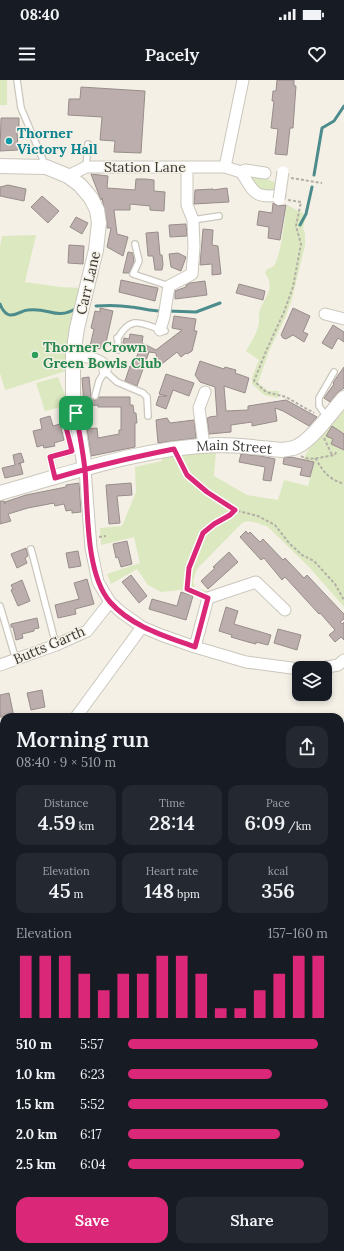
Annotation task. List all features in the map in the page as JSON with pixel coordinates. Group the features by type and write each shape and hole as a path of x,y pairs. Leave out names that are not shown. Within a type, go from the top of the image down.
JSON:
{"street":[{"path":"225,167 243,80"},
{"name":"Carr Lane","path":"0,166 46,167 68,176 80,185 91,198 96,210 98,223 96,250 77,328 73,355 73,394 84,469"},
{"name":"Station Lane","path":"68,176 86,167 225,167 241,172 245,170 265,173"},
{"path":"162,331 169,286 192,274 194,247 192,220 187,205 187,168"},
{"path":"241,172 251,189 261,196 267,197 279,197 283,172"},
{"path":"325,314 344,319"},
{"path":"73,355 86,356 100,361 106,366 105,371"},
{"path":"204,446 200,408 205,392"},
{"path":"326,418 344,398"},
{"name":"Main Street","path":"0,493 84,469 174,449 204,446 236,446 282,450 290,449 302,444 326,418"},
{"path":"84,469 91,548 98,582 110,602 126,616 160,635 246,662 292,668"},
{"path":"195,647 208,598 256,582 285,610"},
{"name":"Butts Garth","path":"0,665 56,645 88,631 110,602"},
{"path":"79,713 142,626"},
{"path":"332,667 338,666 344,660"}],"lane":[{"path":"17,80 21,108 46,167"},
{"path":"86,167 88,144"},
{"path":"192,220 219,216"},
{"path":"135,244 139,261 133,274 169,286"},
{"path":"118,350 118,338 127,326 132,323 138,323 162,331"},
{"path":"95,396 99,381 105,371 117,382 143,393 147,397 148,416"},
{"path":"326,418 318,402 320,394 334,372"},
{"path":"55,478 50,457 72,451 63,415 76,413"},
{"path":"32,549 56,645"},
{"path":"0,606 16,660"}],"path":[{"path":"279,197 301,202 296,226 301,244 291,294 254,381 266,392 286,397 326,418"},
{"path":"174,449 187,475 207,492 235,510 258,516 275,525 289,543 302,555 314,561 335,584 344,600"},
{"path":"304,458 335,455 336,452"},
{"path":"315,458 326,475 337,482 344,484"},
{"path":"208,598 187,589 189,568 203,533 235,510"}],"green space":[{"path":"0,80 7,80 7,105 0,105"},
{"path":"248,173 266,176 265,178 276,183 274,191 260,192"},
{"path":"287,205 306,215 303,228 305,234 305,245 292,299 285,318 269,351 258,383 268,391 279,391 278,398 264,395 252,384 252,377 259,360 246,351 257,331 259,313 268,293 270,284 265,273 267,269 274,265 277,258"},
{"path":"36,235 25,282 60,287 82,288 69,370 5,390 0,373 0,247 2,236"},
{"path":"58,377 69,405 45,411 36,383"},
{"path":"344,407 344,607 309,567 268,527 248,521 242,523 197,569 193,581 195,588 209,592 203,597 180,590 161,592 148,585 137,569 111,584 107,574 140,563 134,537 101,545 100,528 122,526 136,492 135,467 162,461 162,457 216,451 214,476 247,495 278,500 284,480 308,486 314,463 303,460 316,438"}],"building":[{"path":"277,80 294,80 294,86 296,86 293,128 290,128 287,155 275,154 278,129 271,128 274,101 272,101 273,91 276,91"},
{"path":"81,87 145,91 141,153 114,152 115,141 100,140 102,117 68,115 69,99 80,99"},
{"name":"Thorner Victory Hall","path":"1,118 19,118 19,131 17,131 18,150 0,151"},
{"path":"91,174 108,176 107,188 135,190 136,179 145,179 154,180 154,191 165,192 164,211 150,210 150,206 130,204 130,210 114,210 117,234 128,237 123,256 107,247 111,228 107,228 102,198 101,200"},
{"path":"8,185 26,189 24,201 0,196 0,187"},
{"path":"227,188 229,202 194,204 195,190"},
{"path":"42,196 59,211 48,223 31,207"},
{"path":"273,203 278,206 286,205 280,240 268,238 269,227 257,225 259,211 272,213"},
{"path":"76,217 88,223 82,234 70,227"},
{"path":"186,224 187,236 170,237 169,225"},
{"path":"203,229 213,230 212,245 218,246 221,274 212,275 212,264 200,265"},
{"path":"158,232 160,255 162,255 163,264 162,270 155,270 153,256 148,256 146,233"},
{"path":"69,245 84,246 83,264 68,263"},
{"path":"128,252 133,253 134,262 129,273 123,273"},
{"path":"178,253 186,257 181,271 171,267 169,254"},
{"path":"121,280 158,288 155,301 119,292"},
{"path":"205,281 207,295 175,299 175,291 186,287 186,285 190,283"},
{"path":"239,284 265,291 263,300 236,293"},
{"path":"100,308 113,311 105,347 100,346 100,349 90,346 94,329 91,328 95,311 100,312"},
{"path":"293,308 310,316 303,332 308,334 304,342 293,335 286,339 281,335"},
{"path":"174,316 196,319 194,331 197,331 192,351 181,357 177,352 158,367 156,353 149,352 137,386 125,381 130,366 133,368 139,350 122,348 124,338 129,339 130,334 143,336 142,343 156,350 182,330 172,328"},
{"path":"333,325 344,332 344,342 338,338 332,349 322,343"},
{"path":"200,361 224,369 225,367 236,370 235,373 249,378 245,393 224,386 226,411 248,410 248,406 286,400 317,417 309,426 275,408 277,421 252,426 252,422 231,425 231,432 209,434 207,418 217,416 215,387 200,382 195,375"},
{"path":"344,367 344,388 338,392 330,402 324,398"},
{"path":"166,374 194,383 189,396 173,390 166,409 156,405 159,396 167,396 159,394"},
{"path":"89,377 91,397 94,400 99,397 130,397 130,405 133,405 137,423 135,423 135,447 91,456 87,429 97,428 98,438 119,434 119,430 121,430 121,407 98,407 98,405 84,406 82,378"},
{"path":"50,416 53,426 60,424 64,440 54,443 55,446 44,448 43,445 37,447 33,431 42,429 40,419"},
{"path":"167,418 170,423 194,420 196,438 158,443 156,420"},
{"path":"332,426 344,434 344,450 331,444 333,439 326,436"},
{"path":"21,453 24,462 20,463 23,474 5,478 2,468 15,465 13,455"},
{"path":"241,454 275,459 271,481 263,480 265,467 239,462"},
{"path":"291,457 314,462 310,477 300,475 302,468 283,464 284,458"},
{"path":"79,483 81,512 72,513 72,510 66,511 64,504 55,506 54,503 8,514 11,521 0,524 0,501 4,501 5,504 5,502 26,495"},
{"path":"131,483 132,495 117,496 120,523 109,524 106,485"},
{"path":"246,531 248,534 250,532 260,542 263,539 283,560 285,558 304,578 307,575 344,614 344,619 340,622 342,624 344,622 344,640 341,637 335,642 329,635 335,630 320,613 319,614 285,577 282,580 264,558 261,560 240,537"},
{"path":"127,541 132,564 121,567 118,557 116,558 113,544"},
{"path":"26,548 28,556 25,558 27,563 17,568 11,554"},
{"path":"78,551 81,566 69,568 66,553"},
{"path":"229,552 238,562 208,589 201,581"},
{"path":"131,575 147,596 139,603 122,582"},
{"path":"87,579 94,604 75,609 76,614 58,618 55,605 79,599 74,583"},
{"path":"22,580 30,601 18,606 11,590 13,589 11,585"},
{"path":"181,592 193,596 186,620 149,609 152,599 177,606"},
{"path":"226,607 238,611 234,624 271,635 268,645 248,642 231,637 232,635 219,631"},
{"path":"37,618 39,628 22,634 23,638 16,640 11,624"},
{"path":"278,629 301,635 297,650 274,643"},
{"path":"42,690 45,707 31,710 27,693"},
{"path":"9,693 13,713 0,713 0,695"}],"waterway":[{"path":"314,175 322,128 334,121 344,106"},
{"path":"300,225 306,214 312,187"},
{"path":"168,311 196,312 220,303"},
{"path":"0,304 4,311 10,315 15,315 26,310 42,310 58,314 69,312 77,308"},
{"path":"96,306 109,305 162,311"}],"place":[{"name":"Thorner Victory Hall","path":"9,141"},
{"name":"Thorner Crown Green Bowls Club","path":"35,355"}],"route":[{"path":"76,413 63,415 72,451 50,457 55,478 84,469 133,457 174,449 187,475 207,492 235,510 203,533 189,568 187,589 208,598 195,647 160,635 131,620 110,602 98,582 88,528 84,469 76,413"}]}
